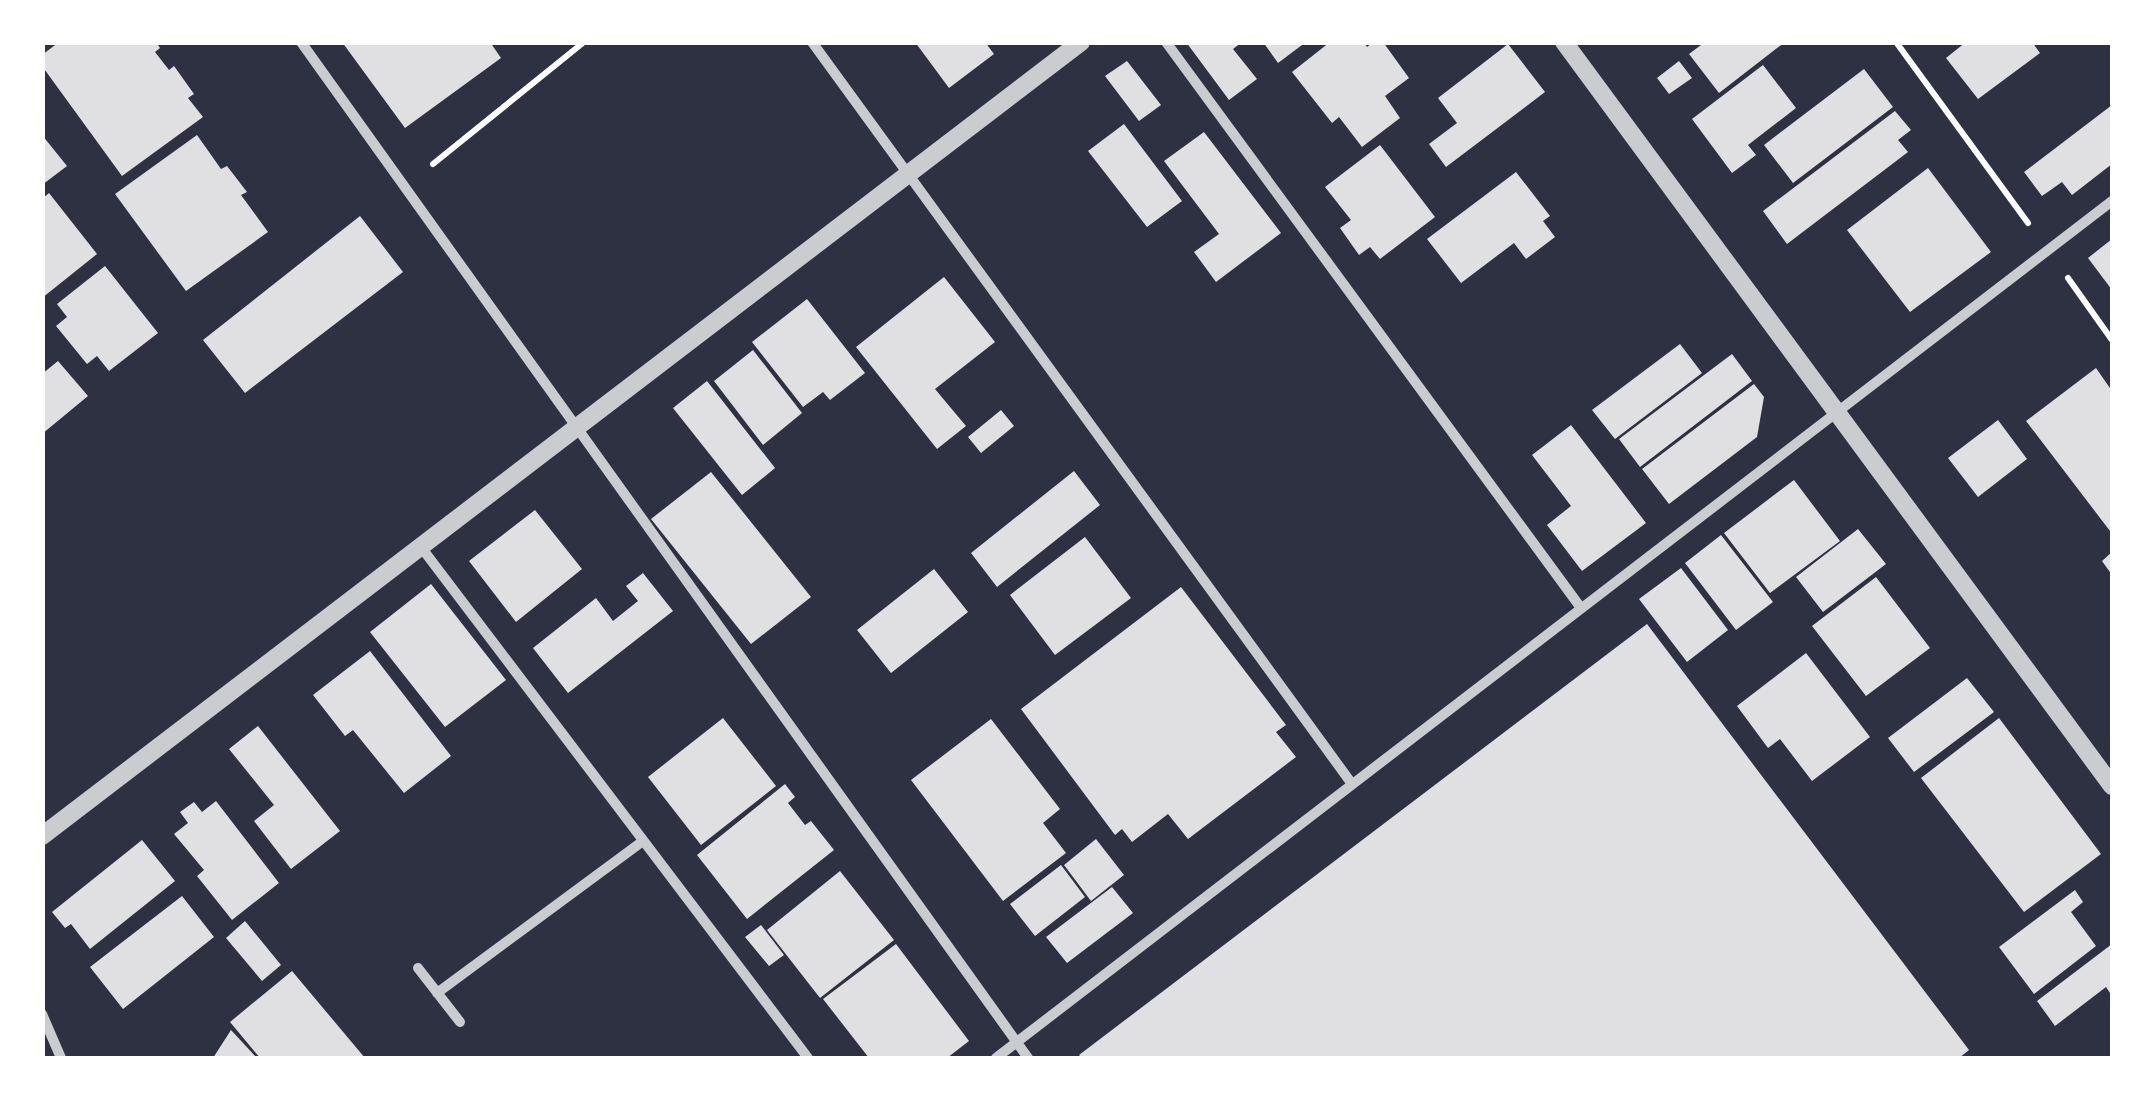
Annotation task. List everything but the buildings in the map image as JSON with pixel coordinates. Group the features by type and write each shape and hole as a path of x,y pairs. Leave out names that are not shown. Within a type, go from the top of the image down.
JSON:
{"street":[{"path":"301,42 1028,1058"},
{"path":"812,42 1352,784"},
{"path":"42,836 1081,42"},
{"path":"1166,42 1581,608"},
{"path":"1564,42 2112,786"},
{"path":"996,1058 2112,201"},
{"path":"421,547 808,1058"},
{"path":"437,993 643,841"},
{"path":"418,968 460,1022"},
{"path":"42,1014 61,1058"}],"path":[{"path":"403,188 584,42"},
{"path":"1896,42 2112,340"}]}
